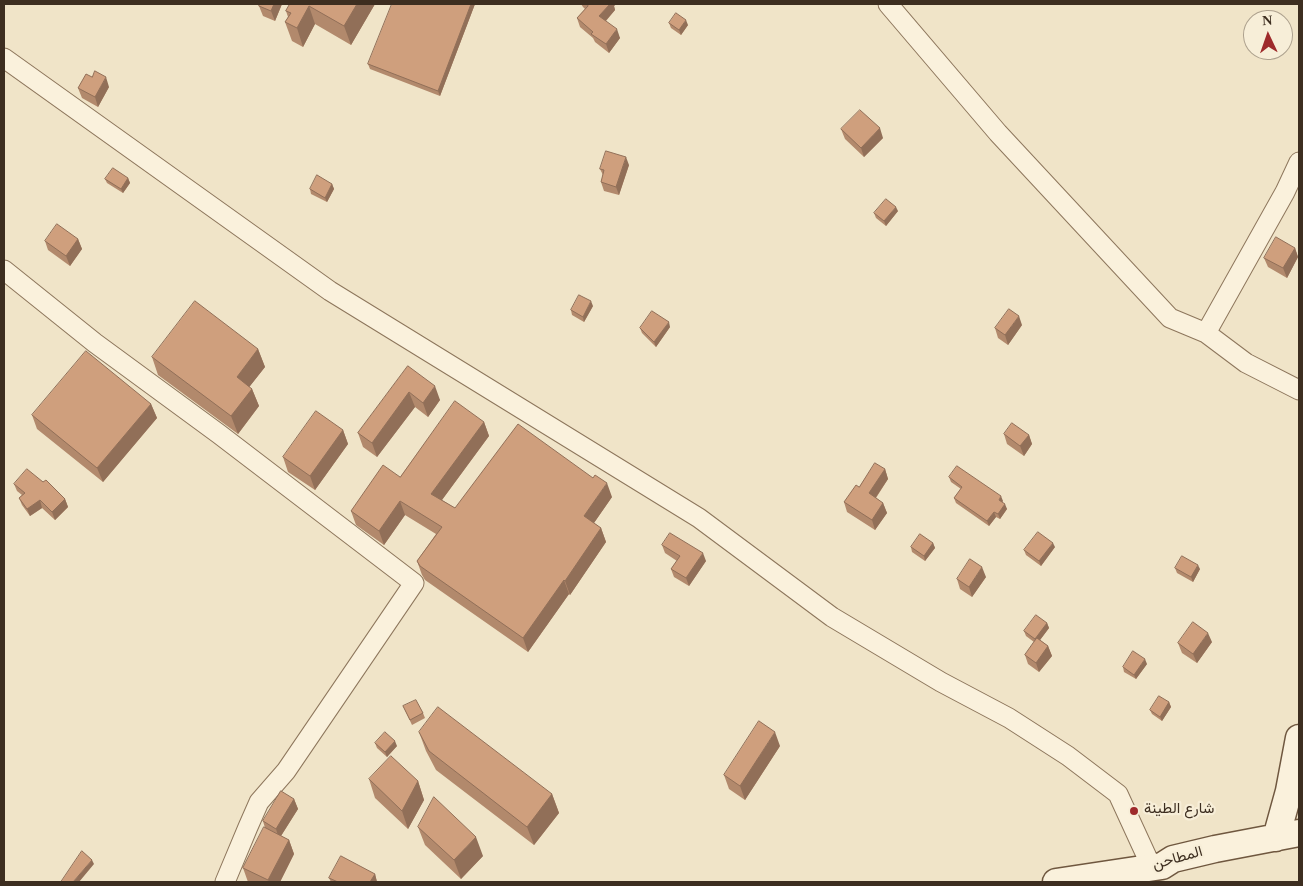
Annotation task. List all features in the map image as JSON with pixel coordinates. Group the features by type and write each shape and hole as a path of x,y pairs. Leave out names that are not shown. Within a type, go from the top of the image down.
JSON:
{"main road":[{"path":"1288,836 1289,791 1299,738"},
{"name":"المطاحن","path":"1056,882 1140,874 1162,866 1173,859 1288,836"}],"street":[{"path":"888,4 998,133 1170,318 1206,333 1246,363 1299,390"},
{"path":"4,58 330,291 699,518 832,617 941,682 1009,718 1068,756 1118,794 1140,874"},
{"path":"1206,333 1285,192 1299,162"},
{"path":"4,270 95,343 219,434 414,582 286,771 259,802 225,882"}],"building":[{"path":"260,4 274,4 271,11 259,6"},
{"path":"290,4 357,4 344,26 309,6 297,28 285,22 291,13 286,11"},
{"path":"392,4 471,4 438,91 368,64"},
{"path":"586,4 610,4 599,16 617,29 606,44 591,34 593,32 577,18 588,6"},
{"path":"676,13 686,20 679,30 669,23"},
{"path":"95,71 106,77 95,97 78,88 86,74 92,77"},
{"path":"860,110 880,128 861,148 841,129"},
{"path":"606,151 626,157 616,187 601,182 604,170 600,169"},
{"path":"113,168 128,178 121,189 105,179"},
{"path":"317,175 332,184 325,198 310,189"},
{"path":"886,199 896,207 884,221 874,213"},
{"path":"57,224 78,239 66,256 45,241"},
{"path":"1276,237 1295,248 1283,268 1264,258"},
{"path":"579,295 591,301 583,317 571,310"},
{"path":"195,301 258,349 237,377 252,389 231,416 152,357"},
{"path":"1009,309 1019,316 1005,335 995,328"},
{"path":"652,311 669,322 654,342 640,328"},
{"path":"86,351 151,404 97,468 32,415"},
{"path":"408,366 435,386 423,403 409,392 372,443 358,433"},
{"path":"455,401 484,422 431,494 455,508 518,424 593,478 595,475 607,483 584,516 601,528 523,638 420,566 417,561 442,527 400,501 379,531 351,511 383,465 400,477"},
{"path":"316,411 343,430 310,476 283,457"},
{"path":"1012,423 1029,435 1020,446 1004,434"},
{"path":"875,463 885,469 869,493 883,503 872,520 844,502 856,485 859,487"},
{"path":"957,466 1001,496 999,500 1005,504 998,514 994,512 987,521 954,498 962,487 949,477"},
{"path":"27,469 43,482 46,480 65,499 52,512 40,500 27,509 19,498 25,493 14,484"},
{"path":"1038,532 1053,543 1039,561 1024,550"},
{"path":"670,533 703,553 686,578 671,569 680,556 662,545"},
{"path":"920,534 933,543 924,556 911,547"},
{"path":"1182,556 1198,565 1191,577 1175,568"},
{"path":"970,559 982,567 969,587 957,579"},
{"path":"1036,615 1047,623 1035,639 1024,631"},
{"path":"1193,622 1208,633 1193,654 1178,643"},
{"path":"1037,638 1048,646 1036,663 1025,655"},
{"path":"1133,651 1145,659 1134,675 1123,667"},
{"path":"1159,696 1169,702 1160,717 1150,710"},
{"path":"416,700 423,713 410,720 403,706"},
{"path":"438,707 552,794 527,827 429,751 419,732"},
{"path":"759,721 775,732 740,786 724,775"},
{"path":"385,732 395,741 385,752 375,743"},
{"path":"391,756 418,781 402,811 369,779"},
{"path":"281,791 294,799 276,829 263,821"},
{"path":"434,797 476,837 454,860 418,827"},
{"path":"264,827 289,840 268,880 243,868"},
{"path":"82,851 92,860 73,882 61,882"},
{"path":"341,856 375,874 370,882 338,882 329,878"}],"place":[{"name":"شارع الطينة","path":"1134,811"}]}
